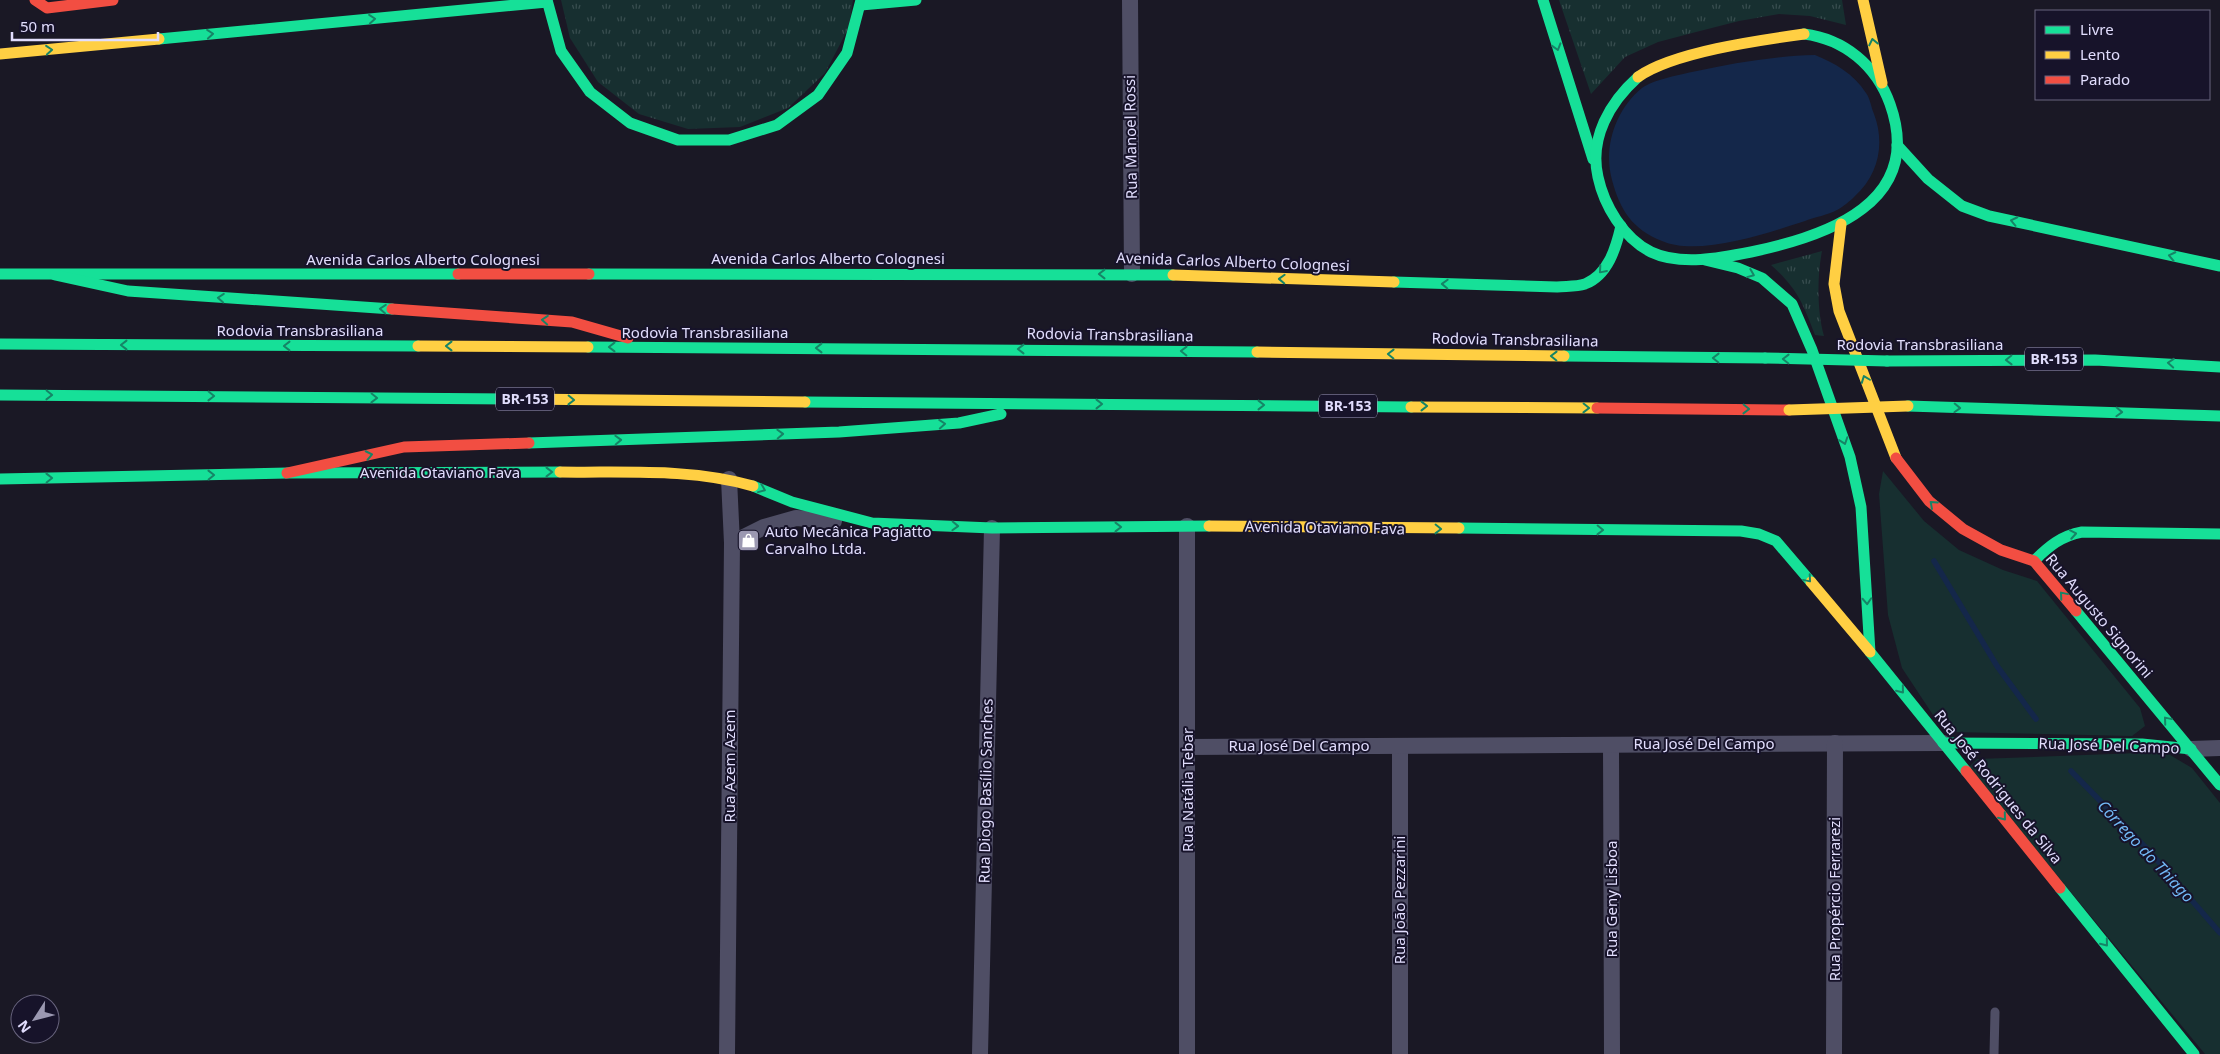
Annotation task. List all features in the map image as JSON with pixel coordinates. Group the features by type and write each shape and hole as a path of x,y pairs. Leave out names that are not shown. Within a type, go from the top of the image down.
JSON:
{"main road":[{"path":"35,0 47,8 113,0"},
{"path":"0,54 547,1 561,51 590,92 630,123 678,140 729,140 777,125 818,95 847,54 861,2 916,0"},
{"path":"1543,0 1594,165 1602,198 1614,218 1651,252 1671,258 1705,260 1738,268 1762,278 1792,304 1812,350 1850,457 1861,507 1870,652"},
{"path":"1864,0 1882,84"},
{"path":"1594,165 1600,132 1607,112 1619,93 1639,75 1673,62 1728,46 1804,34 1828,38 1849,49 1888,93 1898,126 1896,161 1885,185 1868,206 1841,224 1762,250 1705,260"},
{"path":"1897,145 1928,179 1962,206 1990,216 2220,266"},
{"name":"Rua Augusto Signorini","path":"1841,224 1834,284 1838,311 1895,457 1929,501 1963,529 2001,550 2034,561 2220,785"},
{"name":"Avenida Carlos Alberto Colognesi","path":"0,274 1132,274 1566,286 1584,284 1601,273 1611,258 1621,226"},
{"path":"55,275 128,291 572,322 660,348"},
{"name":"Rodovia Transbrasiliana","path":"0,344 1028,349 1887,361 2070,359 2170,362 2220,367"},
{"name":"BR-153","path":"0,394 1789,410 1908,406 2220,416"},
{"path":"287,473 404,447 839,432 959,423 1050,404"},
{"name":"Avenida Otaviano Fava","path":"0,479 287,473 556,472 692,474 729,479 756,487 792,502 872,523 992,528 1187,526 1741,532 1759,534 1776,541"},
{"path":"2034,561 2052,544 2066,535 2082,532 2220,534"},
{"name":"Rua José Rodrigues da Silva","path":"1776,541 1870,652 2194,1054"},
{"name":"Rua José Del Campo","path":"1943,743 2142,744 2191,749"}],"street":[{"name":"Rua Manoel Rossi","path":"1130,0 1132,274"},
{"name":"Rua Azem Azem","path":"727,1054 732,543 729,479"},
{"name":"Avenida Otaviano Fava","path":"732,543 764,527 796,518 872,523"},
{"name":"Rua Natália Tebar","path":"1187,526 1187,1054"},
{"name":"Rua Diogo Basílio Sanches","path":"980,1054 992,528"},
{"name":"Rua Propércio Ferrarezi","path":"1834,1054 1835,743"},
{"name":"Rua José Del Campo","path":"1188,747 1943,743"},
{"name":"Rua Geny Lisboa","path":"1611,745 1612,1054"},
{"name":"Rua João Pezzarini","path":"1400,746 1400,1054"},
{"name":"Rua José Del Campo","path":"2191,749 2220,748"}],"lane":[{"path":"1994,1054 1995,1012"}],"green space":[{"path":"561,0 853,0 849,27 825,73 788,108 740,127 688,129 639,114 598,82 570,38"},
{"path":"1559,0 1842,0 1846,25 1810,16 1779,14 1739,21 1658,42 1625,57 1591,94"},
{"path":"1822,251 1818,294 1824,336 1815,335 1807,314 1793,289 1771,265"},
{"path":"1883,471 1924,521 1959,550 2003,570 2037,581 2140,708 2145,726 2132,736 1951,732 1939,724 1902,668 1888,615 1879,494"},
{"path":"2165,752 2192,768 2220,803 2220,1054 2205,1054 1968,768 1977,759"}],"water":[{"path":"1815,55 1837,66 1856,80 1869,97 1877,125 1879,136 1878,158 1870,178 1853,198 1842,207 1830,213 1753,237 1713,245 1677,245 1662,241 1643,231 1635,224 1623,209 1615,191 1609,155 1610,143 1618,118 1642,88 1666,78 1686,73 1768,58"}],"waterway":[{"name":"Córrego do Thiago","path":"1934,561 1997,666 2036,719"},
{"name":"Córrego do Thiago","path":"2071,771 2150,852 2220,933"}],"traffic: fast":[{"path":"547,0 561,51 590,92 630,123 678,140 729,140 777,125 818,95 847,53 861,0"},
{"path":"861,5 916,0"},
{"path":"1543,0 1593,159"},
{"path":"159,39 547,2"},
{"path":"1638,77 1611,109 1599,135 1597,148 1596,163 1601,188 1616,220 1624,230 1641,246 1651,252 1675,259 1701,260 1781,245 1810,236 1838,224 1862,209 1882,190 1894,166 1897,138 1890,104 1876,77 1857,56 1845,48 1819,37 1804,34"},
{"path":"1897,145 1928,179 1962,206 1989,216 2220,266"},
{"path":"1394,282 1557,287 1582,285 1600,274 1610,260 1621,226"},
{"path":"1705,260 1738,268 1762,278 1792,304 1812,350 1850,457 1861,507 1870,652 1966,771"},
{"path":"0,274 458,274"},
{"path":"589,274 1173,275"},
{"path":"55,275 128,291 392,309"},
{"path":"0,344 418,346"},
{"path":"588,347 1257,352"},
{"path":"1564,356 1765,358"},
{"path":"1765,358 1887,361"},
{"path":"1887,361 2095,360 2220,367"},
{"path":"0,395 520,399"},
{"path":"805,402 1411,407"},
{"path":"1908,406 2220,416"},
{"path":"529,443 839,432 959,423 1001,414"},
{"path":"0,479 287,473 560,472"},
{"path":"753,486 792,502 872,523 992,528 1209,526"},
{"path":"1459,528 1741,531 1759,534 1776,541 1811,582"},
{"path":"2034,561 2056,542 2082,532 2220,534"},
{"path":"2076,611 2220,785"},
{"path":"1943,743 2142,744 2191,749"},
{"path":"2060,888 2194,1054"}],"traffic: slow":[{"path":"1863,0 1882,83"},
{"path":"1638,77 1653,68 1718,48 1804,34"},
{"path":"0,54 159,39"},
{"path":"1841,224 1834,284 1839,311 1896,458"},
{"path":"1173,275 1394,282"},
{"path":"418,346 588,347"},
{"path":"1257,352 1564,356"},
{"path":"520,399 805,402"},
{"path":"1789,410 1908,406"},
{"path":"1411,407 1597,408"},
{"path":"560,472 682,474 730,480 753,486"},
{"path":"1209,526 1459,528"},
{"path":"1811,582 1870,652"}],"traffic: jam":[{"path":"35,0 47,8 113,0"},
{"path":"458,274 589,274"},
{"path":"392,309 572,322 628,338"},
{"path":"1597,408 1789,410"},
{"path":"287,473 404,447 529,443"},
{"path":"1896,458 1929,501 1963,529 2001,550 2034,561 2076,611"},
{"path":"1966,771 2060,888"}],"place":[{"name":"Auto Mecânica Pagiatto Carvalho Ltda.","path":"749,541"}]}
